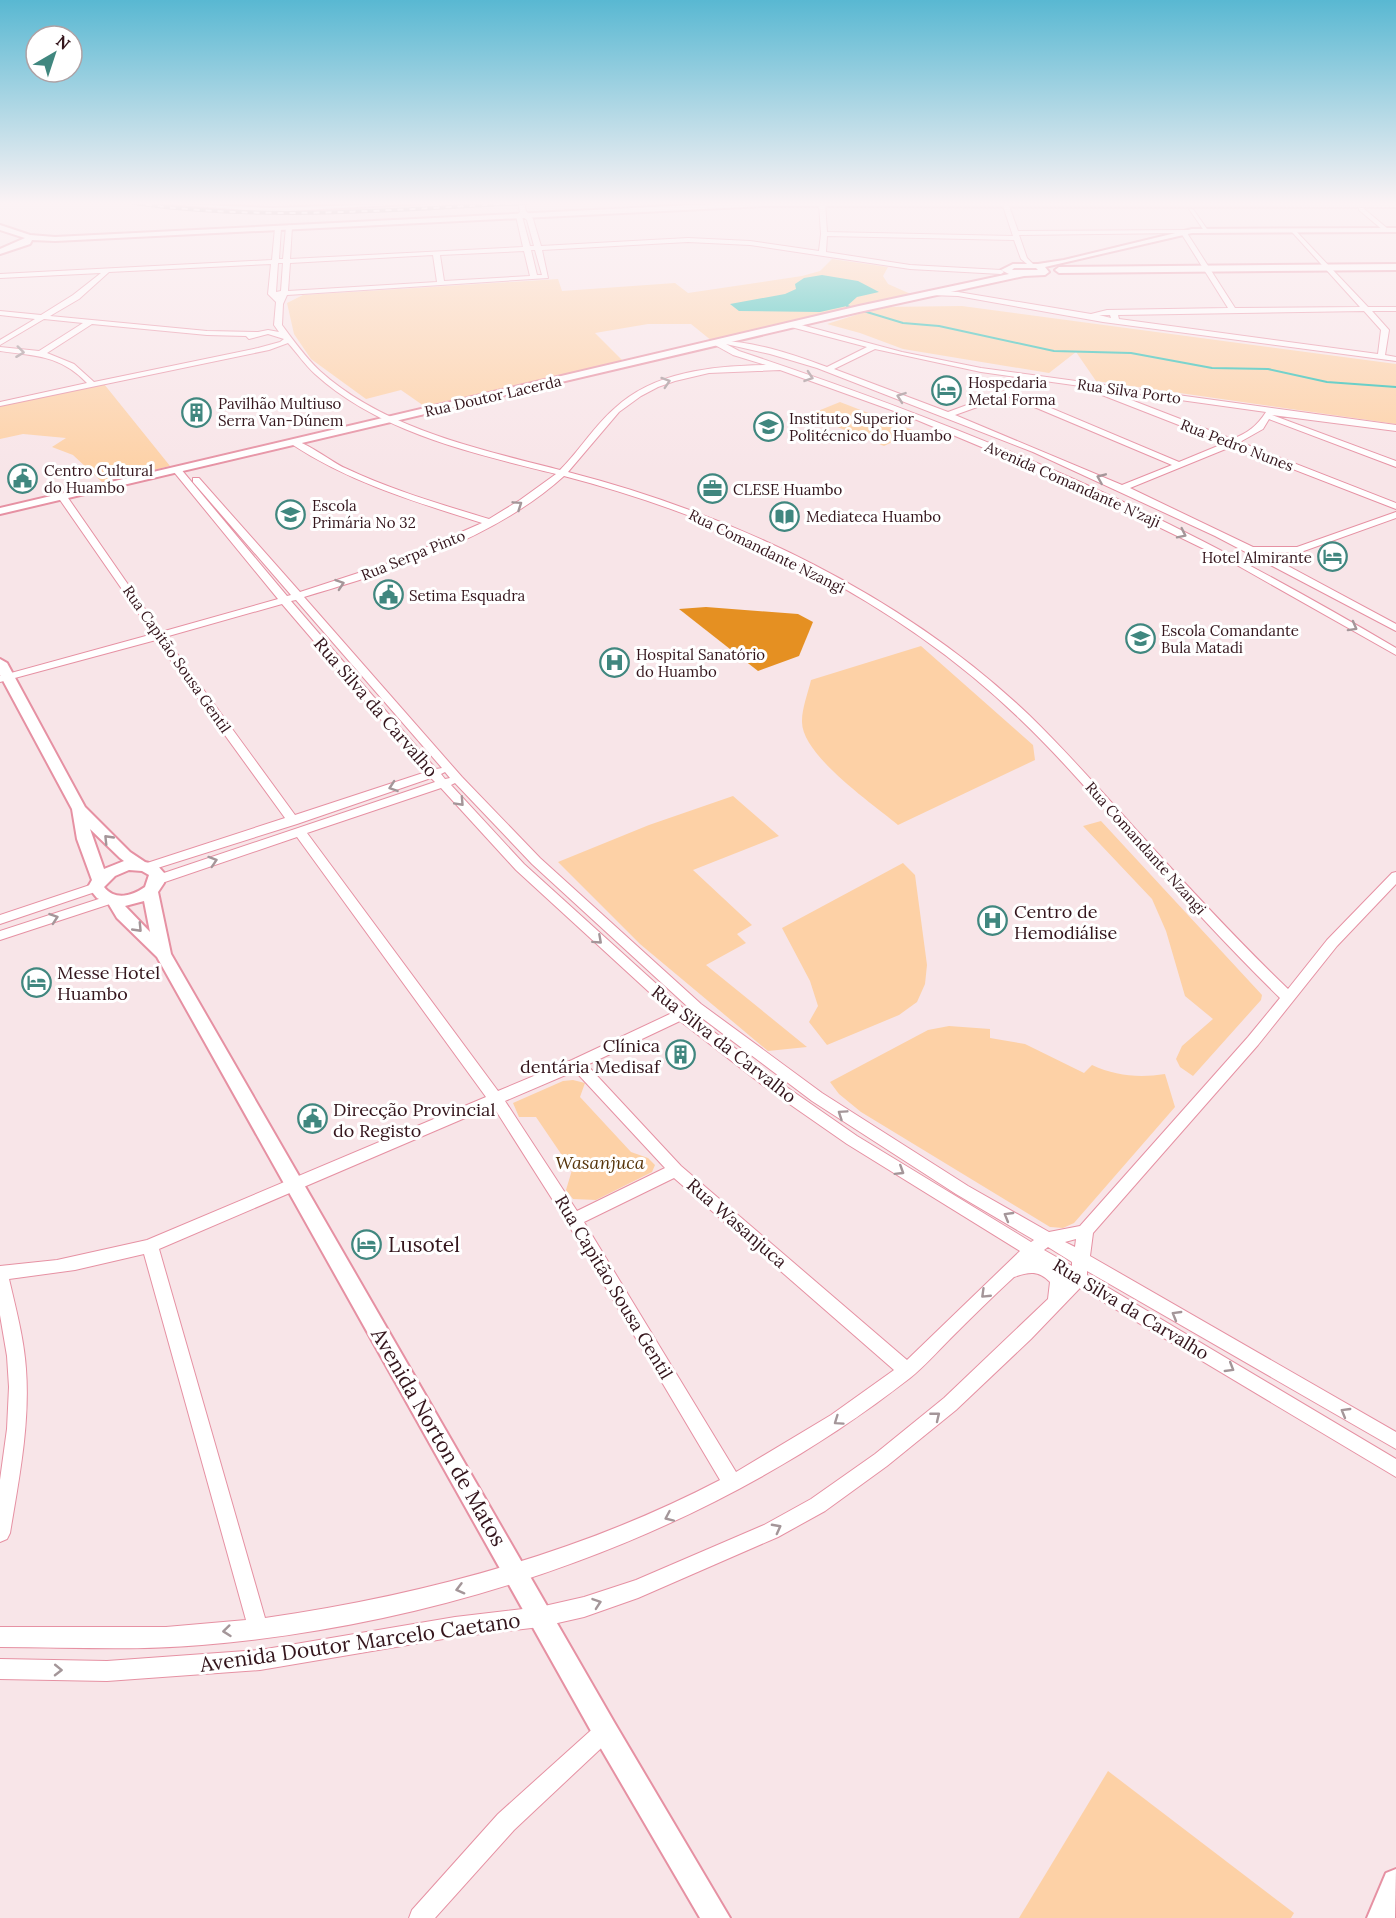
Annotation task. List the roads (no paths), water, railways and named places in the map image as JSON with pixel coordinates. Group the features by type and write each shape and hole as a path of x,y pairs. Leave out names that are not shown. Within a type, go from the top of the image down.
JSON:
{"main road":[{"name":"Rua Doutor Lacerda","path":"0,511 930,293"},
{"path":"754,347 753,339 756,335"},
{"path":"685,351 733,352"},
{"path":"0,663 4,678 79,809 149,876"},
{"path":"79,809 98,884 117,868 149,876"},
{"path":"111,900 129,900 149,876"},
{"name":"Avenida Norton de Matos","path":"149,876 163,954"},
{"name":"Avenida Norton de Matos","path":"98,884 99,894 111,900 163,954 605,1731 716,1918"},
{"path":"1381,1918 1396,1883"}],"street":[{"path":"0,343 81,293"},
{"path":"230,356 245,348 244,341 278,325 279,304 284,293"},
{"path":"272,294 293,293"},
{"path":"930,293 970,296 1048,311 1113,317 1135,324 1396,359"},
{"path":"967,293 970,296"},
{"path":"1221,293 1233,311"},
{"path":"1351,293 1385,330 1396,331"},
{"path":"272,294 279,304"},
{"path":"1113,317 1180,311 1396,309"},
{"path":"1180,311 1185,331"},
{"path":"0,313 207,333 259,333 286,336 286,342 271,348 0,404"},
{"path":"40,354 90,322"},
{"path":"808,322 877,345"},
{"name":"Rua Comandante Nzangi","path":"278,325 298,354"},
{"name":"Rua Silva Porto","path":"794,325 941,363 1168,396 1269,414 1312,416 1396,428"},
{"path":"1381,357 1385,330"},
{"name":"Rua Comandante Nzangi","path":"207,333 244,341 255,348 289,349 298,354 343,393 393,419 476,450 676,507 748,538 860,596 933,642 1004,699 1054,748 1199,907 1289,998"},
{"name":"Avenida Comandante N'zaji","path":"722,342 754,347 860,382 1030,448 1153,501 1293,570 1396,630"},
{"name":"Avenida Comandante N'zaji","path":"722,342 733,352 840,388 1024,459 1207,546 1396,652"},
{"path":"825,370 877,345"},
{"path":"0,349 65,359 81,371 93,385"},
{"name":"Rua Serpa Pinto","path":"4,678 159,636 388,568 450,542 489,522 563,473 607,422 638,394 660,384 706,371 736,368 784,368"},
{"path":"948,415 1008,393 1019,375"},
{"path":"840,388 860,382"},
{"path":"850,392 860,382"},
{"name":"Rua Pedro Nunes","path":"1078,383 1396,506"},
{"path":"1008,393 1180,465"},
{"path":"1143,407 1168,396"},
{"path":"1123,488 1233,443 1260,427 1269,414 1302,429 1396,464"},
{"path":"1302,429 1312,416"},
{"path":"296,443 330,464 367,481 489,522"},
{"path":"1014,455 1030,448"},
{"path":"1024,459 1039,452"},
{"name":"Rua Silva da Carvalho","path":"182,469 260,564 447,774 572,896 629,948 689,1011 770,1083 1040,1245 1396,1469"},
{"name":"Rua Capitão Sousa Gentil","path":"63,497 159,636 495,1098 574,1220 733,1484"},
{"path":"1134,510 1153,501"},
{"path":"1248,548 1298,550 1396,515"},
{"path":"1293,570 1293,559 1298,550"},
{"path":"1374,639 1396,630"},
{"path":"149,876 447,774"},
{"path":"297,826 443,784 447,774"},
{"name":"Rua Silva da Carvalho","path":"443,784 556,902 614,955 689,1011"},
{"path":"1040,1245 1085,1231 1289,998 1332,943 1396,876"},
{"path":"0,920 98,884"},
{"path":"556,902 572,896"},
{"path":"0,936 111,900"},
{"path":"614,955 629,948"},
{"path":"0,1533 7,1429 17,1371 0,1275 82,1264 150,1246 577,1064 689,1011"},
{"name":"Rua Wasanjuca","path":"577,1064 676,1170 906,1371"},
{"path":"574,1220 676,1170"},
{"path":"1080,1270 1085,1231"},
{"name":"Avenida Doutor Marcelo Caetano","path":"0,1637 167,1637 258,1628 359,1613 517,1574 626,1535 672,1516 766,1467 816,1437 906,1371 1007,1273 1040,1245"},
{"path":"150,1246 258,1628"},
{"path":"1007,1273 1028,1264 1041,1266 1053,1272 1059,1280 1060,1289 1056,1303"},
{"name":"Rua Silva da Carvalho","path":"1080,1270 1396,1441"},
{"name":"Avenida Doutor Marcelo Caetano","path":"0,1668 107,1671 260,1660 455,1627 540,1617 584,1607 638,1589 771,1531 818,1505 881,1460 950,1404 1056,1303 1080,1270"},
{"path":"420,1918 506,1822 605,1731"}],"water":[{"path":"877,293 857,297 847,306 820,312 739,311 730,304 785,294"}],"waterway":[{"path":"847,306 903,323 939,326 1054,351 1131,353 1212,368 1268,369 1327,382 1396,387"}],"place":[{"name":"Hospedaria Metal Forma","path":"947,391"},
{"name":"Pavilhão Multiuso Serra Van-Dúnem","path":"197,412"},
{"name":"Instituto Superior Politécnico do Huambo","path":"768,427"},
{"name":"Centro Cultural do Huambo","path":"23,479"},
{"name":"CLESE Huambo","path":"712,489"},
{"name":"Escola Primária No 32","path":"291,514"},
{"name":"Mediateca Huambo","path":"785,516"},
{"name":"Hotel Almirante","path":"1333,557"},
{"name":"Setima Esquadra","path":"388,595"},
{"name":"Escola Comandante Bula Matadi","path":"1140,639"},
{"name":"Hospital Sanatório do Huambo","path":"615,663"},
{"name":"Centro de Hemodiálise","path":"993,921"},
{"name":"Messe Hotel Huambo","path":"36,982"},
{"name":"Clínica dentária Medisaf","path":"681,1055"},
{"name":"Direcção Provincial do Registo","path":"312,1119"},
{"name":"Lusotel","path":"367,1244"}],"park label":[{"name":"Wasanjuca","path":"600,1162"}]}
